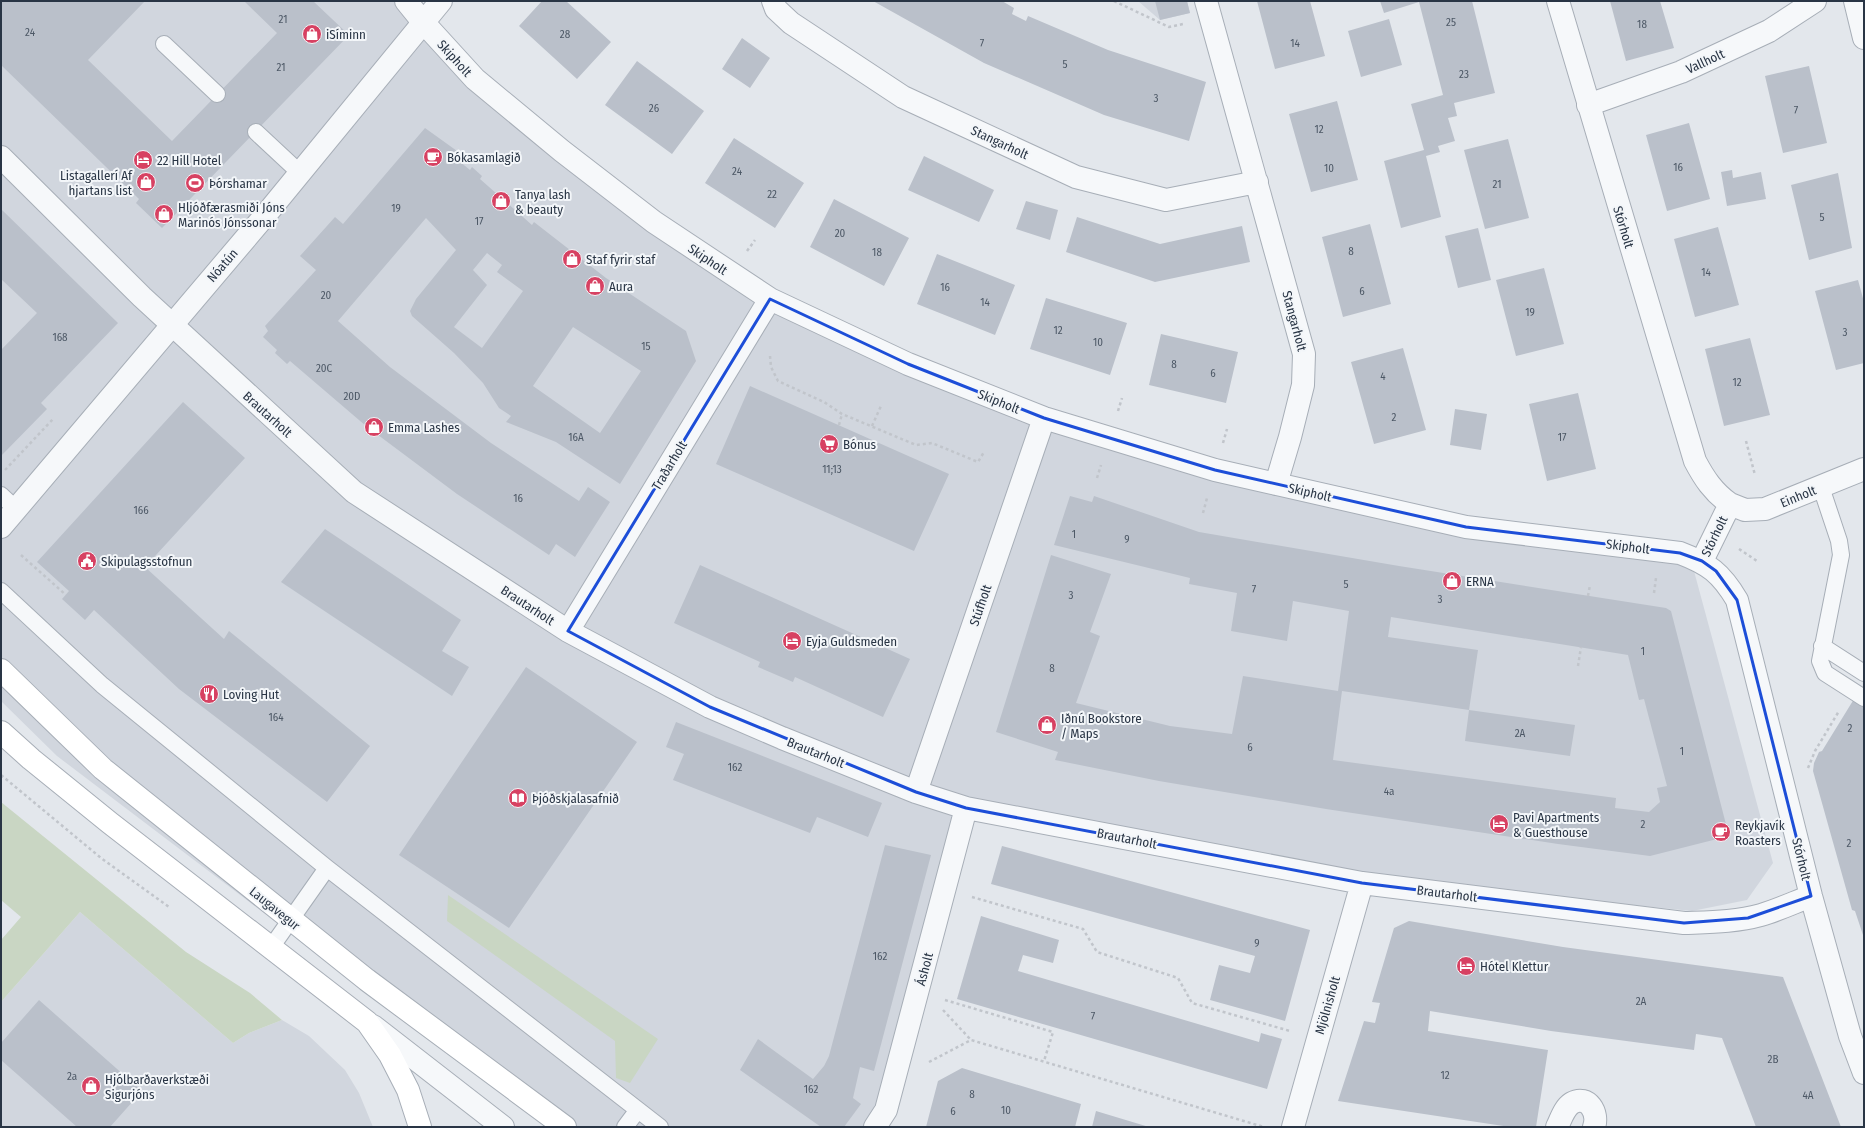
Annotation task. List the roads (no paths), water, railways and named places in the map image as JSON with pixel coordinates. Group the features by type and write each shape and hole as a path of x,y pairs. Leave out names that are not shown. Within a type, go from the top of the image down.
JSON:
{"main road":[{"name":"Laugavegur","path":"1,670 58,728 103,769 290,920 374,985 565,1127"},
{"path":"1,732 98,813 270,949 367,1022 390,1055 408,1090 420,1127"}],"street":[{"name":"Skipholt","path":"406,1 475,79 562,151 654,222 770,299 908,364 1044,418 1215,470 1466,527 1680,553 1702,561"},
{"name":"Nóatún","path":"1,527 8,502 171,325 300,173 441,1"},
{"name":"Stangarholt","path":"773,1 776,8 790,23 904,97 1076,177 1166,200 1257,182"},
{"name":"Stórholt","path":"1558,1 1695,461 1705,480 1719,496 1730,504 1702,561 1716,571 1728,585 1737,600 1811,896 1850,1036 1864,1073"},
{"name":"Vallholt","path":"1588,105 1681,72 1769,30 1815,1"},
{"path":"1855,1 1864,38"},
{"name":"Stangarholt","path":"1208,9 1304,354 1303,385 1276,484"},
{"name":"Brautarholt","path":"1,157 171,325 354,492 568,631 710,707 782,738 916,792 966,808 1362,883 1684,923 1724,922 1748,918 1811,896"},
{"name":"Traðarholt","path":"568,631 770,299"},
{"name":"Stúfholt","path":"916,792 1044,418"},
{"name":"Einholt","path":"1730,504 1745,510 1765,509 1864,470"},
{"name":"Ásholt","path":"875,1127 886,1110 900,1057 923,991 944,890 966,808"},
{"name":"Mjölnisholt","path":"1293,1127 1362,883"},
{"path":"367,1022 503,1127"},
{"path":"1557,1127 1565,1109 1572,1103 1581,1101 1590,1104 1595,1111 1597,1120 1594,1127"}],"lane":[{"path":"164,44 217,94"},
{"path":"256,132 300,173"},
{"path":"1821,487 1839,541 1841,555 1820,661 1825,673 1858,694"},
{"path":"1,591 102,685 327,868 637,1111 660,1127"},
{"path":"1822,646 1864,673"},
{"path":"270,949 327,868"},
{"path":"625,1127 637,1111"}],"place":[{"name":"iSíminn","path":"312,34"},
{"name":"Bókasamlagið","path":"433,157"},
{"name":"22 Hill Hotel","path":"143,160"},
{"name":"Listagallerí Af hjartans list","path":"146,182"},
{"name":"Þórshamar","path":"195,183"},
{"name":"Tanya lash & beauty","path":"501,201"},
{"name":"Hljóðfærasmiði Jóns Marinós Jónssonar","path":"164,214"},
{"name":"Staf fyrir staf","path":"572,259"},
{"name":"Aura","path":"595,286"},
{"name":"Emma Lashes","path":"374,427"},
{"name":"Bónus","path":"829,444"},
{"name":"Skipulagsstofnun","path":"87,561"},
{"name":"ERNA","path":"1452,581"},
{"name":"Eyja Guldsmeden","path":"792,641"},
{"name":"Loving Hut","path":"209,694"},
{"name":"Iðnú Bookstore / Maps","path":"1047,725"},
{"name":"Þjóðskjalasafnið","path":"518,798"},
{"name":"Pavi Apartments & Guesthouse","path":"1499,824"},
{"name":"Reykjavík Roasters","path":"1721,832"},
{"name":"Hótel Klettur","path":"1466,966"},
{"name":"Hjólbarðaverkstæði Sigurjóns","path":"91,1086"}]}
